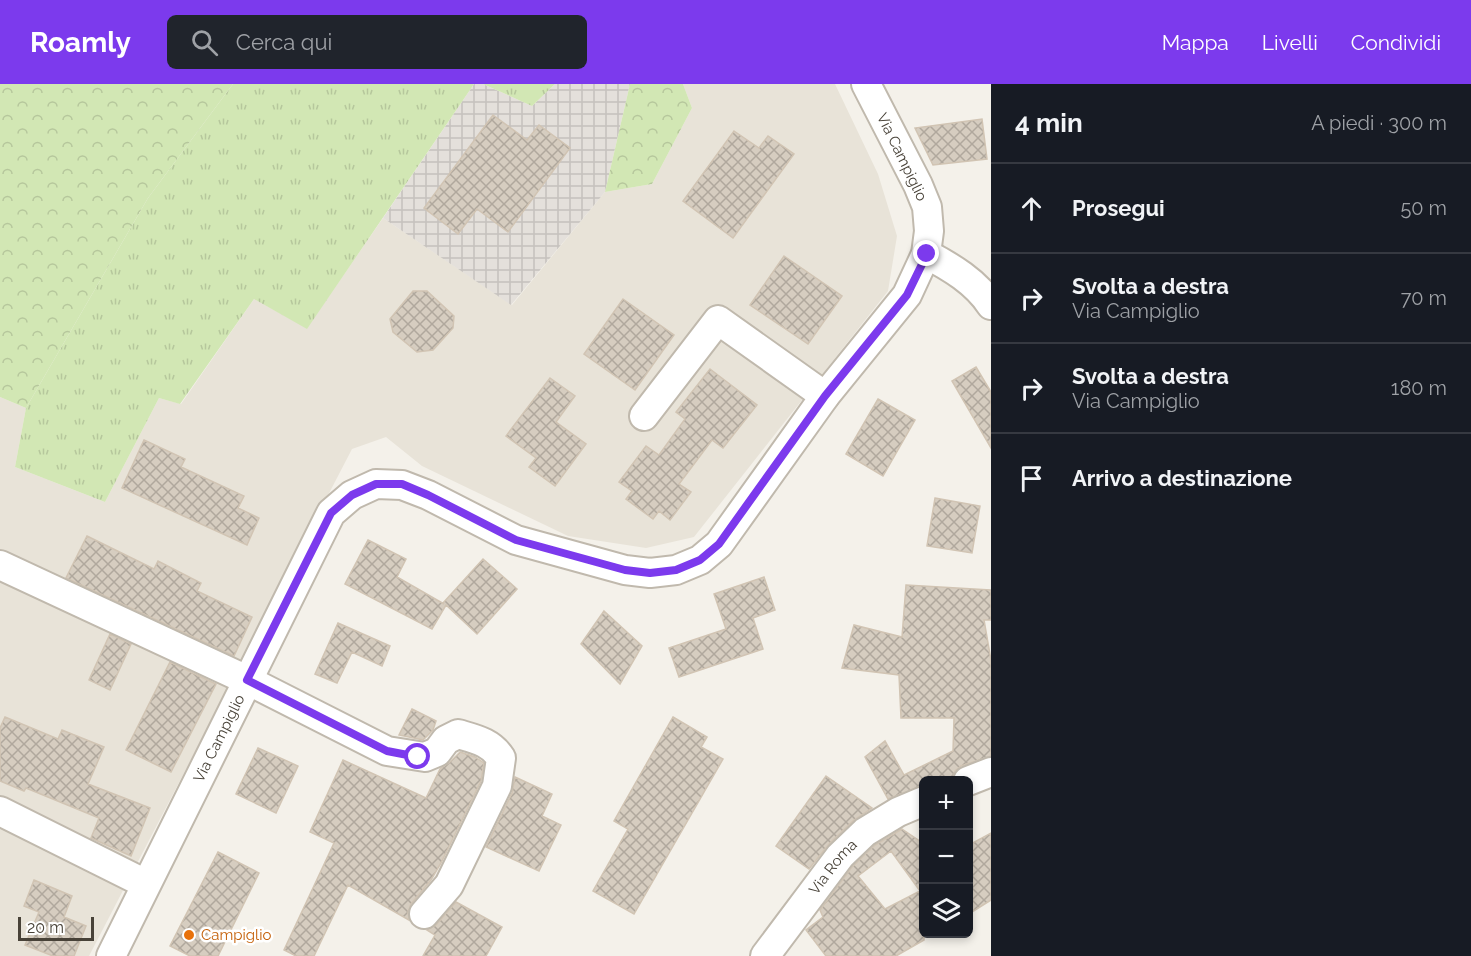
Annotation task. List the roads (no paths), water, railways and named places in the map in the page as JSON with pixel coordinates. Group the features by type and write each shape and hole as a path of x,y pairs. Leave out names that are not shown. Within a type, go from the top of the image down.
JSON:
{"street":[{"name":"Via Campiglio","path":"111,956 331,513 352,495 376,484 402,484 516,540 625,570 650,573 676,570 700,560 719,544 825,396 907,295 927,254 929,231 927,207 866,84"},
{"path":"927,254 949,266 982,291 991,305"},
{"path":"644,416 718,320 825,396"},
{"path":"0,565 247,680 387,751 424,757 437,752 446,740 458,735 480,740 497,752 501,758 497,786 449,885 424,914"},
{"path":"973,779 991,772"},
{"name":"Via Roma","path":"765,956 840,856 865,832 898,812 919,803"},
{"path":"0,811 146,884"}],"place":[{"name":"Campiglio","path":"189,935"}]}
